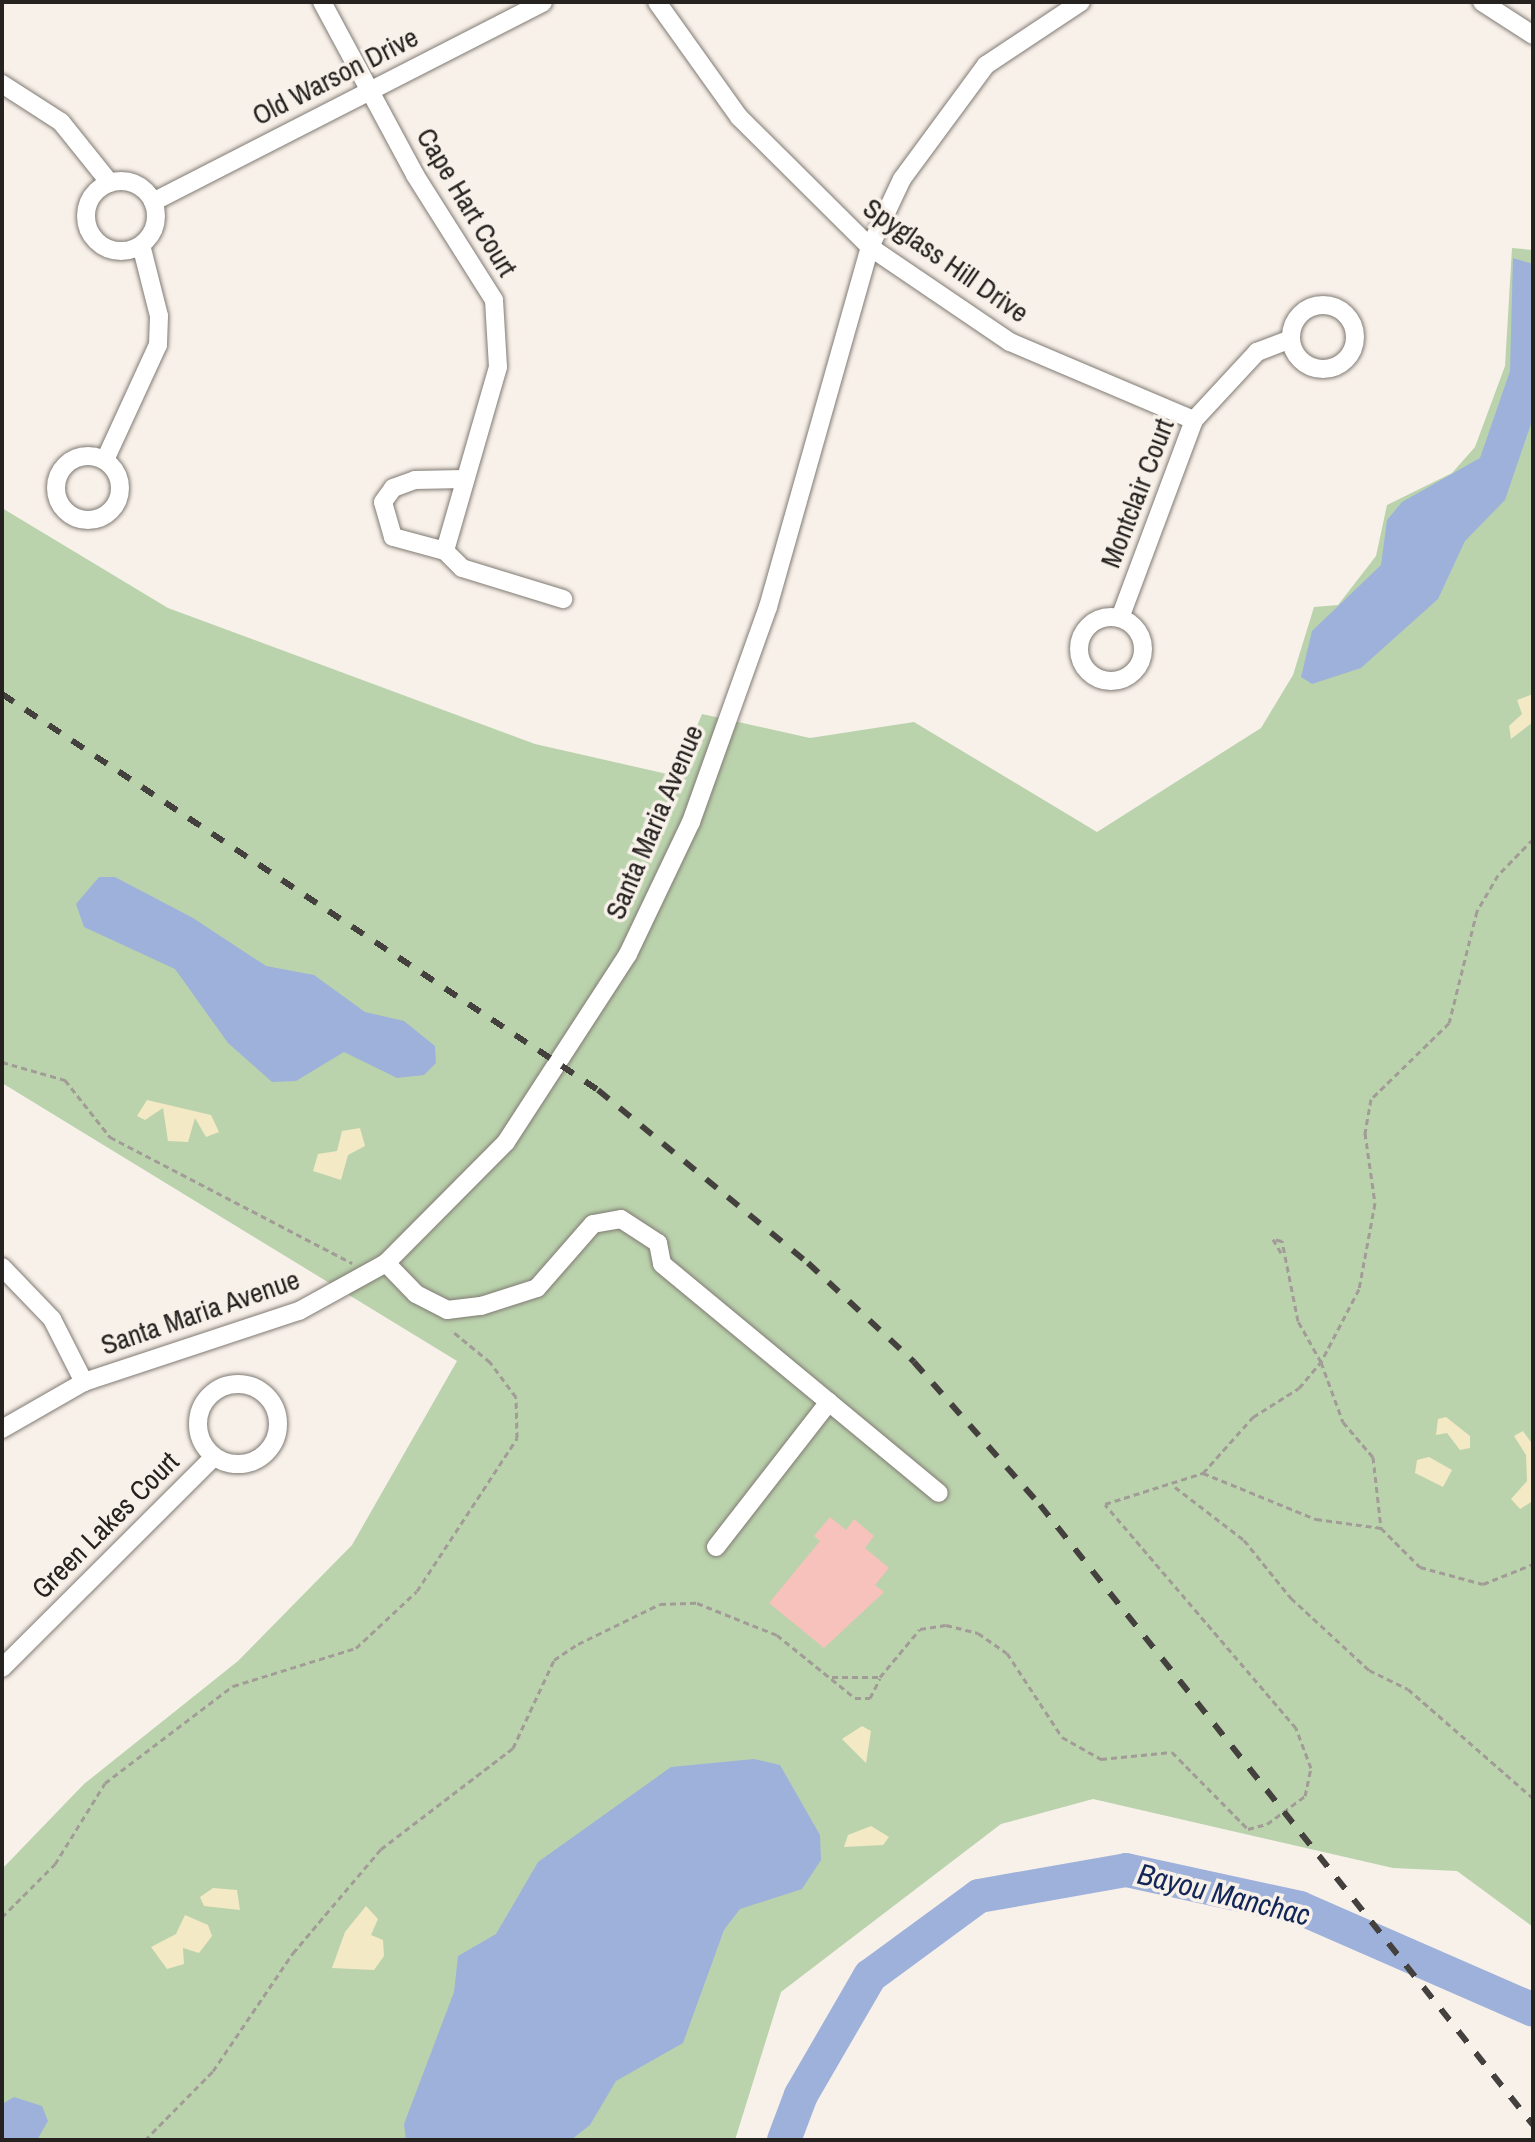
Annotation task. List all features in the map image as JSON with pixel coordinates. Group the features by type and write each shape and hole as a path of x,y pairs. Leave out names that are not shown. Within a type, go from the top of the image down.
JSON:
{"street":[{"name":"Cape Hart Court","path":"322,2 494,300 498,367 445,551"},
{"name":"Old Warson Drive","path":"153,202 369,88 543,2"},
{"name":"Spyglass Hill Drive","path":"657,2 739,117 870,247 1010,342 1194,420"},
{"name":"Santa Maria Avenue","path":"2,1429 84,1382 299,1311 386,1263 506,1142 572,1047 647,914 691,822 768,607 870,247 939,120 986,65 1081,2"},
{"path":"1482,2 1533,35"},
{"path":"2,84 61,122 110,183"},
{"path":"110,183 135,184 153,202 155,226 141,245 112,250 90,232 89,203 110,183"},
{"path":"105,460 158,345 159,316 141,245"},
{"name":"Montclair Court","path":"1120,618 1194,420 1257,352 1291,339"},
{"path":"464,479 415,480 393,488 383,502 393,537 445,551 462,568 563,599"},
{"path":"386,1263 416,1294 447,1310 481,1306 537,1288 593,1224 621,1219 658,1243 662,1264 939,1493"},
{"path":"2,1267 52,1319 84,1382"},
{"name":"Green Lakes Court","path":"232,1384 258,1389 279,1421 272,1446 239,1465 214,1457 197,1421 208,1397 232,1384"},
{"path":"716,1547 829,1402"},
{"name":"Green Lakes Court","path":"2,1668 214,1457"}],"path":[{"path":"145,2140 213,2071 293,1953 381,1849 513,1748 554,1660 679,1601 758,1623 861,1700 873,1695 880,1677 920,1629 946,1625 978,1633 1007,1653 1062,1737 1101,1759 1172,1752 1248,1829 1267,1824 1305,1796 1311,1768 1296,1728 1105,1504 1175,1487 1203,1473 1253,1417 1299,1388 1321,1362 1359,1289 1375,1203 1365,1133 1371,1099 1449,1023 1477,911 1498,875 1533,839"},
{"path":"2,1062 65,1080 110,1137 192,1185 336,1251 366,1274"},
{"path":"1281,1253 1298,1321 1321,1362 1343,1422 1373,1457 1381,1528"},
{"path":"2,1917 55,1864 105,1783 233,1686 356,1648 417,1591 517,1438 520,1412 490,1362 443,1325"},
{"path":"1203,1473 1316,1519 1381,1528 1420,1567 1449,1580 1483,1584 1533,1564"},
{"path":"1175,1487 1244,1540 1291,1598 1369,1670 1418,1698 1533,1798"},
{"path":"832,1677 880,1677"}],"green space":[{"path":"1512,248 1533,250 1533,1927 1457,1871 1393,1868 1093,1799 1001,1824 781,1992 735,2140 2,2140 2,1869 84,1784 238,1661 352,1545 457,1361 2,1083 2,508 168,608 535,744 676,776 702,714 810,738 914,722 1097,832 1261,728 1293,675 1314,607 1338,605 1376,556 1387,505 1452,473 1475,447 1505,366"}],"sand":[{"path":"1533,694 1533,722 1511,739 1509,726 1522,714 1517,700"},
{"path":"147,1100 211,1115 219,1132 206,1137 195,1118 188,1142 168,1141 163,1108 145,1120 137,1116"},
{"path":"360,1128 365,1146 348,1155 341,1180 313,1171 318,1154 337,1151 342,1131"},
{"path":"1446,1417 1470,1436 1470,1448 1460,1450 1447,1433 1436,1435 1438,1419"},
{"path":"1523,1431 1533,1445 1533,1501 1520,1509 1511,1499 1527,1481 1526,1455 1514,1436"},
{"path":"1429,1457 1452,1470 1443,1487 1415,1473 1417,1460"},
{"path":"862,1726 871,1731 866,1763 842,1739"},
{"path":"871,1826 889,1837 883,1845 844,1847 848,1835"},
{"path":"213,1888 237,1890 240,1910 204,1906 200,1897"},
{"path":"366,1906 378,1919 371,1935 383,1940 384,1956 374,1970 332,1968 345,1932"},
{"path":"185,1915 208,1925 212,1936 199,1953 183,1948 184,1964 167,1969 151,1947 176,1934"}],"water":[{"path":"1513,258 1533,264 1533,418 1505,500 1465,541 1438,599 1361,668 1312,684 1301,677 1312,631 1381,565 1387,520 1402,502 1480,458 1510,371"},
{"path":"99,877 115,877 193,918 266,966 314,975 365,1012 404,1021 435,1046 436,1063 424,1075 397,1078 344,1052 296,1081 272,1082 228,1043 175,969 84,927 76,904"},
{"path":"754,1759 780,1765 820,1835 821,1860 802,1889 740,1909 724,1930 683,2043 616,2081 590,2125 571,2140 406,2140 404,2124 454,1992 458,1956 496,1934 538,1862 671,1767"},
{"path":"14,2097 42,2106 48,2121 37,2140 2,2140 2,2104"}],"building":[{"path":"830,1517 846,1530 854,1519 874,1536 865,1548 889,1568 875,1585 884,1592 824,1648 769,1603 820,1541 814,1536"}],"waterway":[{"name":"Bayou Manchac","path":"784,2140 801,2095 870,1976 979,1896 1126,1870 1300,1908 1533,2010"}],"railway":[{"path":"2,694 598,1090 808,1263 914,1362 1040,1505 1533,2125"}]}
